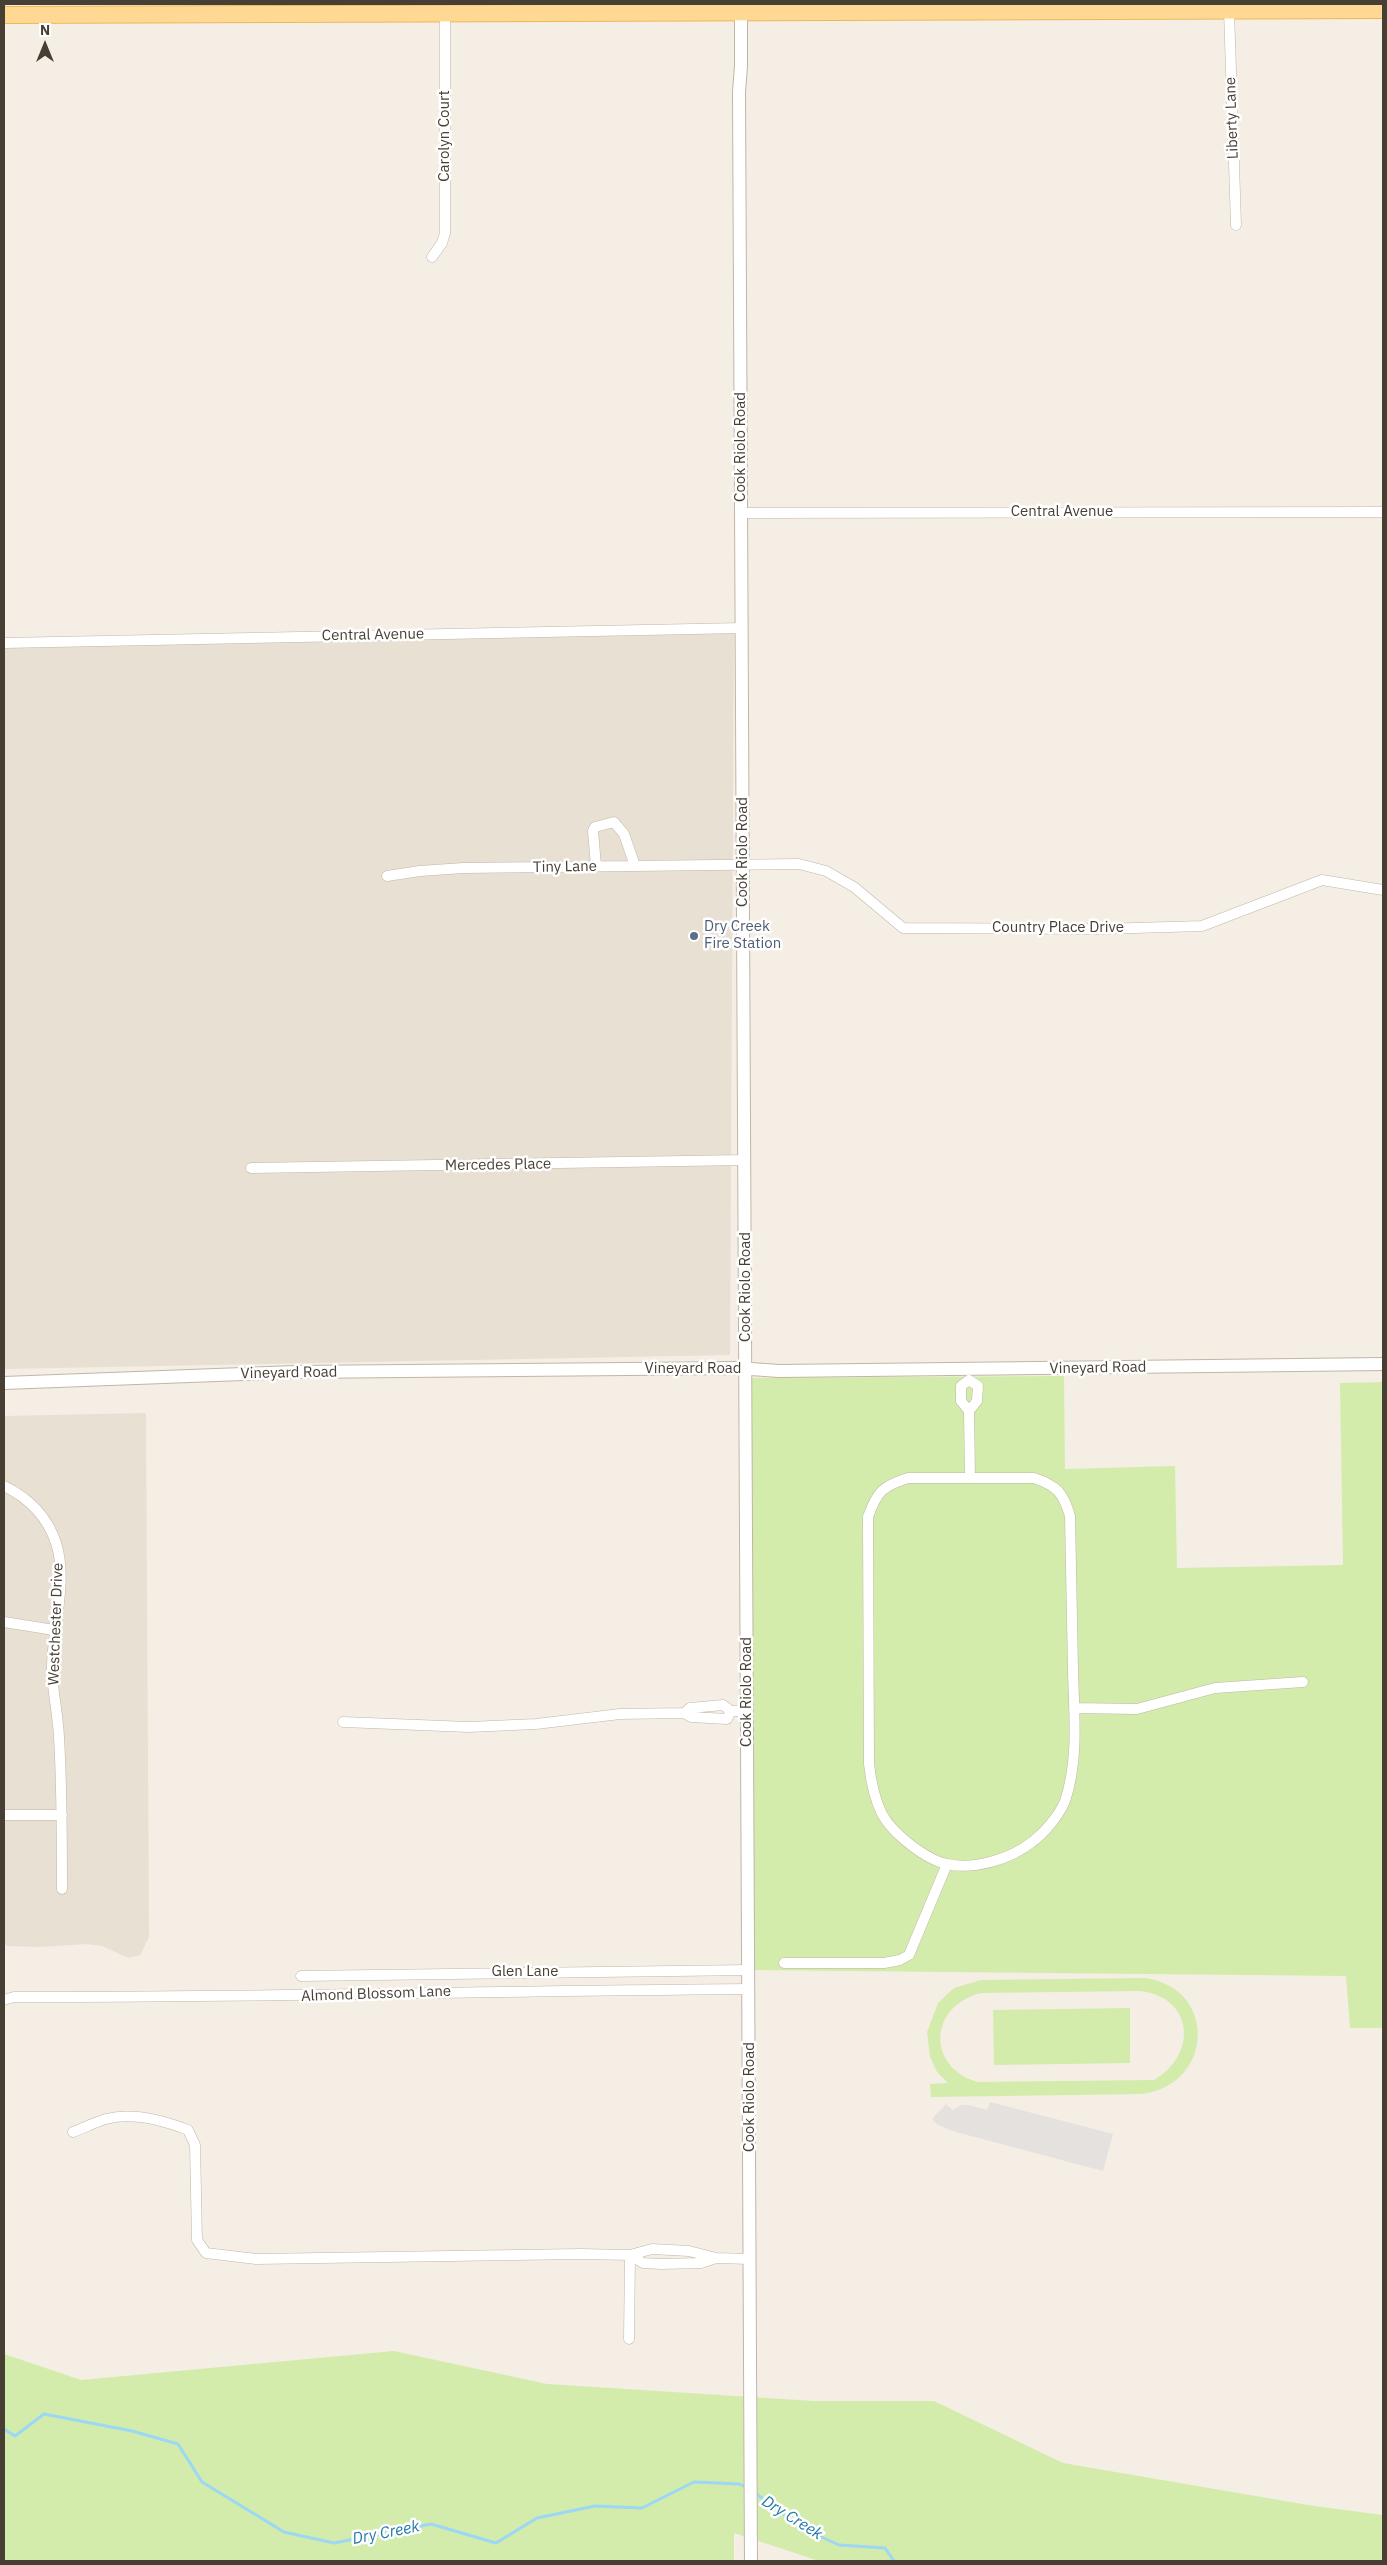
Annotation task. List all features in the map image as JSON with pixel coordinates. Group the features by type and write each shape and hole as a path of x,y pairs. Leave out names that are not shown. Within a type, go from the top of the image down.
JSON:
{"main road":[{"path":"692,12 711,4"},
{"path":"791,4 820,12"},
{"path":"4,15 159,9 445,12 820,12 1026,7 1229,10 1261,7 1383,10"}],"street":[{"name":"Liberty Lane","path":"1229,10 1236,225"},
{"name":"Carolyn Court","path":"432,256 442,243 445,233 445,12"},
{"name":"Cook Riolo Road","path":"741,12 739,102 746,1711 749,1970 750,2561"},
{"name":"Central Avenue","path":"741,513 1383,512"},
{"name":"Central Avenue","path":"4,643 742,628"},
{"path":"596,866 593,831 595,828 614,822 624,834 635,866"},
{"name":"Country Place Drive","path":"743,865 799,864 826,871 854,887 903,928 1101,929 1202,926 1322,880 1383,890"},
{"name":"Tiny Lane","path":"387,876 420,871 463,868 743,865"},
{"name":"Mercedes Place","path":"252,1168 745,1160"},
{"name":"Vineyard Road","path":"4,1383 296,1372 746,1369 969,1375 1383,1364"},
{"path":"969,1411 977,1401 978,1386 969,1375 961,1386 961,1401 969,1411 970,1478"},
{"path":"908,1478 970,1478 1034,1478 1052,1484 1065,1498 1070,1516 1074,1708 1072,1774 1064,1804 1042,1834 1018,1853 986,1864 947,1864 927,1855 903,1839 883,1816 872,1789 869,1764 868,1517 874,1499 887,1485 908,1478"},
{"name":"Westchester Drive","path":"4,1486 16,1492 40,1513 57,1544 60,1591 54,1630 52,1672 59,1734 62,1889"},
{"path":"4,1622 54,1630"},
{"path":"1074,1708 1137,1709 1215,1688 1302,1682"},
{"path":"684,1713 690,1708 723,1705 731,1711 746,1711"},
{"path":"707,1706 707,1718"},
{"path":"343,1722 469,1727 536,1724 620,1714 684,1713 691,1717 727,1719 731,1711"},
{"path":"4,1815 62,1815"},
{"path":"784,1963 884,1963 900,1960 908,1955 947,1864"},
{"name":"Glen Lane","path":"301,1976 749,1970"},
{"name":"Almond Blossom Lane","path":"4,2000 24,1997 285,1997 425,1992 749,1989"},
{"path":"73,2132 107,2118 139,2118 171,2123 188,2130 195,2145 197,2240 206,2253 256,2259 580,2254 630,2255 643,2263 661,2264 701,2263 716,2258 750,2259"},
{"path":"629,2339 630,2255"}],"shaded area":[{"path":"734,628 730,1355 4,1369 4,642"},
{"path":"146,1413 149,1937 140,1955 128,1958 102,1946 87,1944 41,1947 8,1946 4,1944 4,1416"},
{"path":"990,2102 1113,2134 1103,2171 956,2132 938,2125 932,2119 946,2104 953,2110 961,2105 968,2105 987,2110"}],"green space":[{"path":"1064,1376 1065,1469 1175,1466 1177,1568 1343,1565 1340,1383 1383,1382 1383,2028 1350,2028 1346,1976 749,1970 746,1378"},
{"path":"1145,1978 1169,1986 1185,1999 1195,2017 1198,2037 1194,2056 1183,2074 1165,2087 1141,2094 931,2097 930,2084 948,2083 937,2072 930,2057 927,2032 938,2003 954,1988 981,1980","holes":["1139,1991 1157,1995 1170,2003 1179,2015 1184,2028 1183,2042 1178,2056 1168,2069 1154,2080 977,2082 960,2074 949,2063 942,2050 940,2036 943,2023 951,2010 964,2000 981,1993"]},
{"path":"1130,2008 1130,2063 994,2065 993,2010"},
{"path":"394,2351 547,2384 814,2401 934,2401 1063,2463 1314,2506 1383,2515 1383,2561 819,2561 734,2533 734,2561 4,2561 4,2354 81,2380"}],"waterway":[{"name":"Dry Creek","path":"4,2429 15,2436 44,2414 132,2431 178,2444 202,2482 284,2532 334,2543 431,2524 496,2543 537,2518 595,2506 642,2508 694,2482 739,2484 748,2488"},
{"name":"Dry Creek","path":"755,2493 802,2528 839,2545 885,2548 894,2561"}],"place":[{"name":"Dry Creek Fire Station","path":"694,936"}]}
